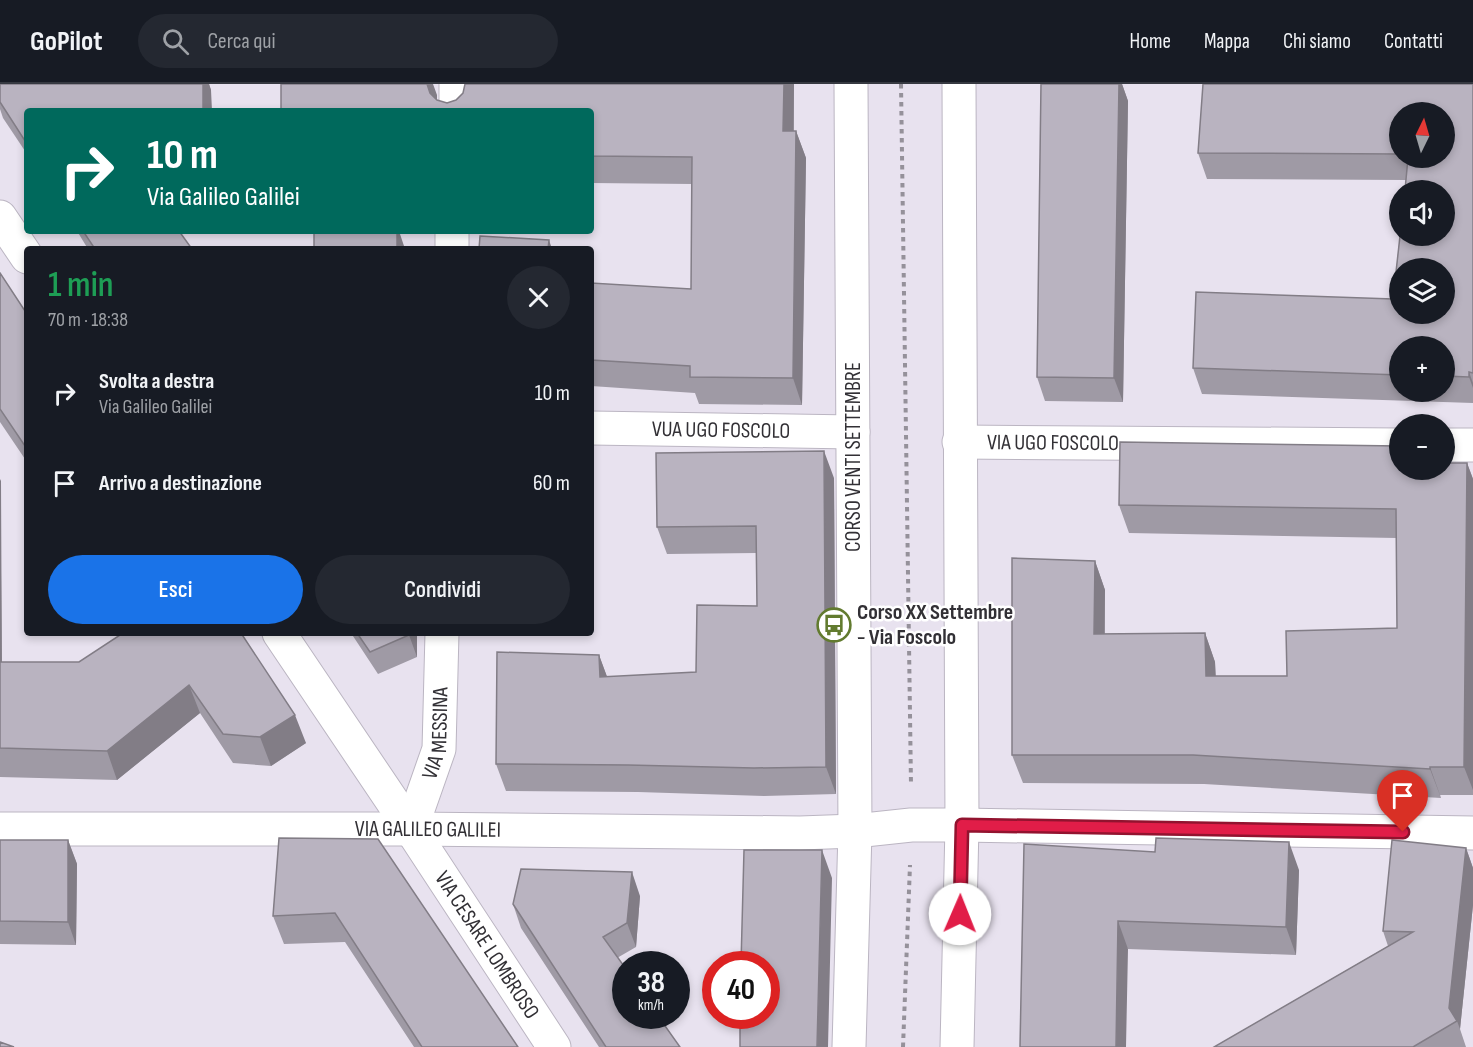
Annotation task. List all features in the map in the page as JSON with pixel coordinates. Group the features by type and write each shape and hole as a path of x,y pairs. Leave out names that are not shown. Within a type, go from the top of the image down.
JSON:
{"street":[{"path":"456,84 456,108"},
{"name":"CORSO VENTI SETTEMBRE","path":"849,1047 855,831 851,84"},
{"path":"957,1047 962,825 958,84"},
{"path":"0,217 24,253"},
{"name":"VUA UGO FOSCOLO","path":"594,428 853,432"},
{"name":"VIA UGO FOSCOLO","path":"959,442 1389,445"},
{"path":"1455,445 1473,446"},
{"name":"VIA CESARE LOMBROSO","path":"281,636 554,1047"},
{"name":"VIA MESSINA","path":"411,829 439,749 442,636"},
{"path":"855,831 911,825 962,825 1473,833"},
{"name":"VIA GALILEO GALILEI","path":"0,829 411,829 800,833 855,831"}],"path":[{"path":"901,84 911,825 903,1047"}],"building":[{"path":"0,84 203,84 203,108 24,108 24,139 0,102"},
{"path":"281,84 427,84 430,93 437,100 447,103 456,100 463,93 465,84 784,84 783,131 796,131 793,378 690,377 690,366 594,360 594,283 691,289 692,157 594,156 594,108 281,108"},
{"path":"1041,84 1119,84 1114,378 1037,377"},
{"path":"1203,84 1473,84 1473,373 1469,372 1469,377 1455,376 1455,336 1389,336 1389,375 1193,368 1196,292 1389,299 1389,324 1455,324 1455,258 1398,258 1399,246 1455,246 1455,180 1406,180 1407,168 1455,168 1455,102 1389,102 1389,154 1198,153"},
{"path":"85,234 181,234 190,246 93,246"},
{"path":"314,234 397,234 397,246 314,246"},
{"path":"480,236 549,240 548,246 479,246"},
{"path":"0,273 24,309 24,445 0,409"},
{"path":"1120,442 1389,446 1389,480 1455,480 1455,463 1467,463 1464,767 1430,767 1430,769 1193,755 1012,755 1012,558 1095,561 1094,634 1205,633 1206,676 1287,676 1286,631 1397,628 1396,509 1119,505"},
{"path":"824,451 826,767 496,764 497,652 599,655 600,677 696,672 697,605 757,606 756,526 657,527 656,453"},
{"path":"118,636 243,636 295,715 260,737 223,734 189,685 107,751 0,748 0,662 79,662"},
{"path":"359,636 407,636 370,652"},
{"path":"279,838 378,839 518,1047 422,1047 335,913 273,916"},
{"path":"1156,838 1289,842 1286,927 1118,921 1116,1047 1020,1047 1024,844 1155,852"},
{"path":"0,840 68,840 68,922 0,921"},
{"path":"1392,840 1466,848 1449,1008 1457,1021 1413,1047 1214,1047 1413,932 1383,931"},
{"path":"744,850 822,850 817,1047 740,1047 740,1029 780,1029 780,951 741,951"},
{"path":"521,869 632,872 627,923 603,937 613,951 612,1029 667,1029 680,1047 606,1047 513,904"},
{"path":"0,1042 14,1047 0,1047"}],"place":[{"name":"Corso XX Settembre - Via Foscolo","path":"834,625"}],"route":[{"path":"960,914 962,825 1403,832"}]}
